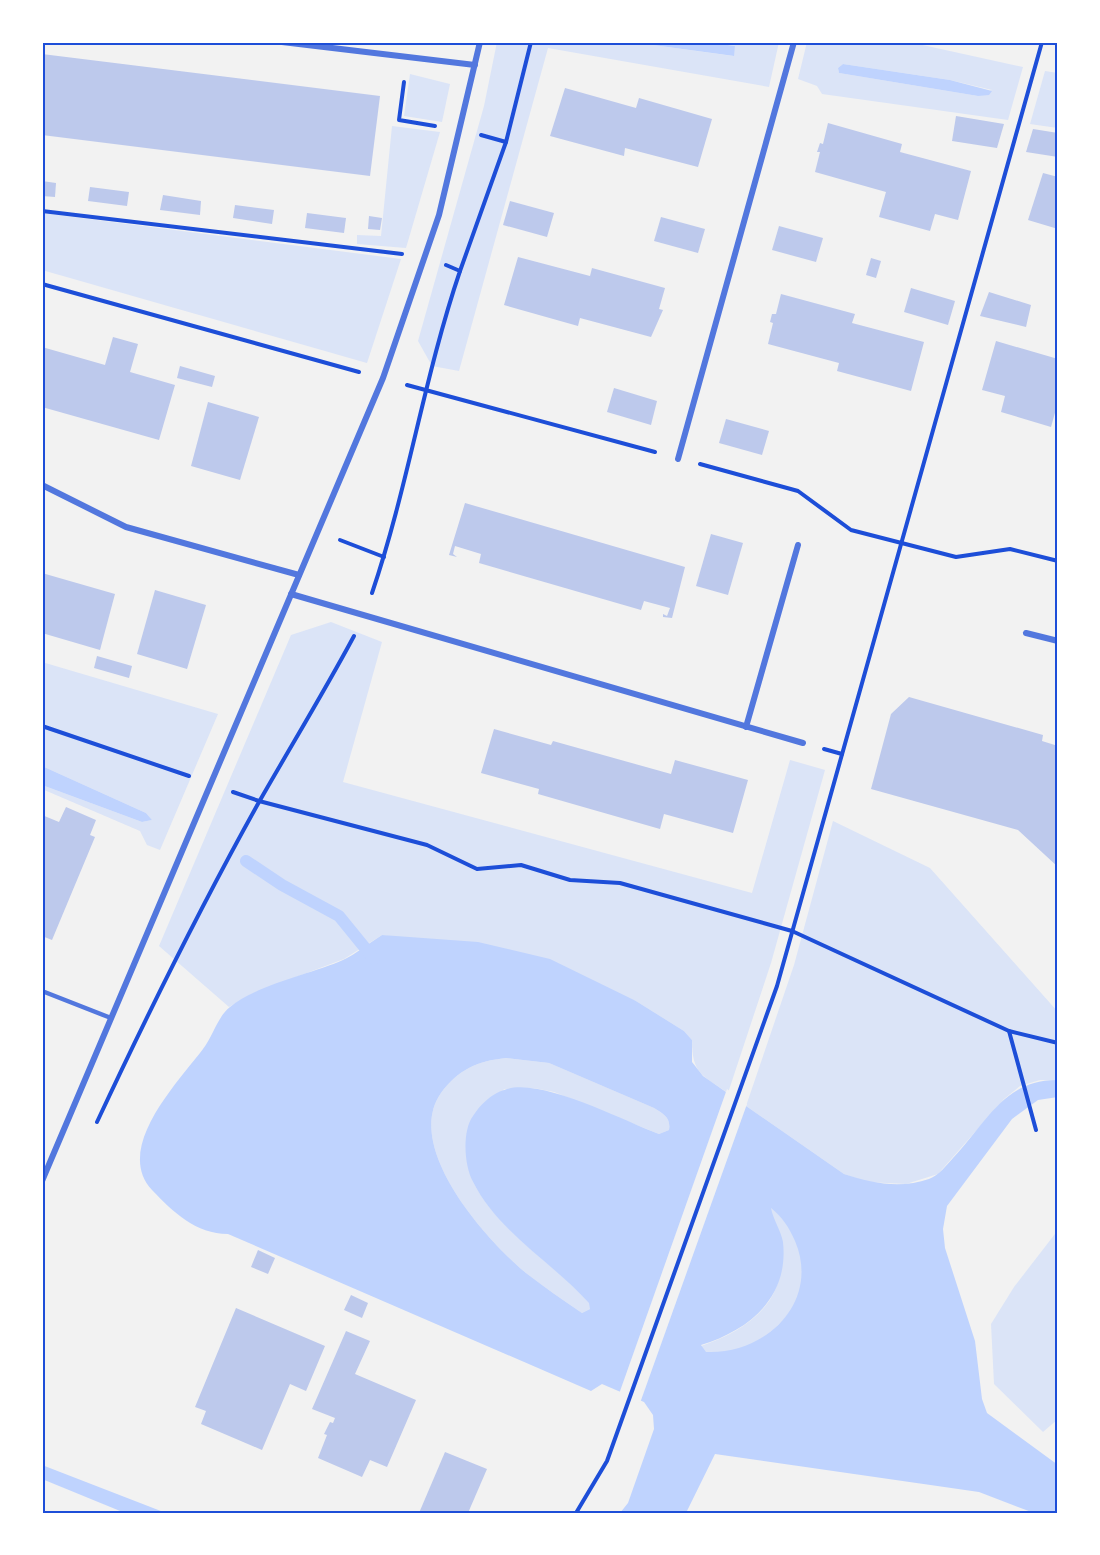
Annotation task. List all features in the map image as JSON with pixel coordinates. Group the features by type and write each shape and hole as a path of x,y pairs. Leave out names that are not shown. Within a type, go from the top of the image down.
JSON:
{"street":[{"path":"282,42 475,65"},
{"path":"42,1181 383,378 439,215 480,42"},
{"path":"678,459 794,42"},
{"path":"42,485 126,526 299,575"},
{"path":"746,727 798,545"},
{"path":"291,594 803,743"},
{"path":"1026,633 1058,641"}],"lane":[{"path":"42,991 111,1018"}],"path":[{"path":"97,1122 148,1013 260,801 319,701 364,615 384,557 409,469 441,327 506,142 531,42"},
{"path":"576,1513 607,1461 624,1417 777,986 1042,42"},
{"path":"42,210 425,256 460,272"},
{"path":"42,284 798,491 851,530 902,544 956,557 1010,549 1058,561"},
{"path":"318,531 384,557"},
{"path":"42,726 210,784"},
{"path":"260,801 427,845 477,869 522,865 570,880 620,883 792,931 1009,1031 1058,1043"},
{"path":"1009,1031 1035,1130"}],"shaded area":[{"path":"497,42 631,42 733,56 735,46 706,42 779,42 769,87 548,48 459,371 432,366 418,341 484,106"},
{"path":"807,42 909,42 1023,67 1008,120 822,94 817,86 798,79","holes":["843,64 950,80 992,90 978,96 839,73 838,68"]},
{"path":"1045,71 1058,73 1058,128 1030,124"},
{"path":"410,74 450,84 442,122 404,116"},
{"path":"392,126 440,132 406,248 357,244 357,235 381,236"},
{"path":"42,213 401,259 367,363 42,270"},
{"path":"331,622 382,642 343,782 752,893 790,760 825,770 771,963 728,1093 700,1072 694,1060 692,1040 684,1031 636,1001 411,939 382,935 344,959 251,994 229,1007 159,946 291,635"},
{"path":"42,662 218,714 160,850 147,845 140,831 42,789 42,785 142,822 152,820 146,813 42,766"},
{"path":"833,821 930,868 1058,1012 1058,1080 1040,1080 1020,1086 1004,1099 938,1174 906,1184 867,1182 844,1174 746,1106 794,965"},
{"path":"506,1058 549,1063 654,1108 664,1114 669,1122 669,1130 659,1134 554,1092 534,1088 504,1089 466,1150 473,1182 484,1200 512,1232 590,1303 590,1309 582,1313 526,1273 490,1239 454,1191 441,1165 433,1139 432,1115 447,1085 461,1073 477,1064"},
{"path":"770,1207 791,1231 800,1252 804,1273 800,1295 795,1305 778,1325 758,1341 733,1351 705,1352 701,1346 742,1327 754,1318 773,1295 778,1282 781,1259"},
{"path":"1058,1230 1058,1419 1043,1432 994,1384 991,1324 1014,1287"}],"water":[{"path":"631,42 706,42 735,46 734,56"},
{"path":"843,64 950,80 992,91 989,95 978,96 839,73 838,68"},
{"path":"42,766 146,813 152,820 142,822 42,785"},
{"path":"382,935 478,942 550,959 636,1001 684,1031 692,1040 692,1062 703,1076 844,1174 865,1180 886,1184 908,1184 933,1177 945,1167 986,1118 1010,1095 1023,1087 1039,1082 1058,1080 1058,1097 1038,1100 1012,1119 947,1206 943,1229 945,1248 975,1341 982,1399 987,1413 1058,1465 1058,1513 1034,1513 979,1492 715,1454 686,1513 620,1513 628,1503 654,1429 653,1415 644,1402 602,1384 591,1391 228,1234 216,1233 195,1226 177,1214 152,1190 142,1173 140,1155 145,1135 154,1116 207,1044 222,1016 230,1007 254,992 343,960","holes":["506,1058 549,1063 654,1108 664,1114 669,1122 669,1130 659,1134 559,1094 519,1087 504,1090 490,1097 469,1122 466,1148 468,1167 473,1182 484,1200 511,1232 589,1303 590,1309 582,1313 526,1273 490,1239 454,1191 441,1165 433,1139 432,1115 447,1085 461,1073 477,1064","771,1208 790,1231 801,1263 800,1284 794,1304 767,1334 728,1351 706,1352 701,1345 719,1339 750,1321 772,1295 779,1280 783,1262 783,1242"]},
{"path":"42,1465 166,1513 125,1513 42,1479"}],"pier":[{"path":"727,1089 747,1104 640,1403 619,1394"}],"building":[{"path":"42,54 380,96 370,176 42,135"},
{"path":"565,88 636,108 639,98 712,119 698,167 625,148 624,156 550,136"},
{"path":"956,116 1004,124 997,148 952,141"},
{"path":"828,123 902,144 900,152 971,171 958,220 935,214 930,231 879,217 886,192 815,172 820,152 817,152 820,143 823,144"},
{"path":"1033,129 1058,133 1058,157 1026,152"},
{"path":"1043,173 1058,177 1058,229 1028,220"},
{"path":"42,181 56,183 55,197 42,196"},
{"path":"90,187 129,192 127,206 88,201"},
{"path":"163,195 201,201 200,215 160,210"},
{"path":"510,201 554,213 547,237 503,225"},
{"path":"235,205 274,210 272,224 233,218"},
{"path":"307,213 346,218 344,233 305,228"},
{"path":"369,216 382,218 380,230 368,229"},
{"path":"661,217 705,229 698,253 654,241"},
{"path":"779,226 823,238 816,262 772,250"},
{"path":"518,257 590,276 592,268 665,288 659,309 663,310 651,337 580,318 578,326 504,305"},
{"path":"871,258 881,261 876,278 866,275"},
{"path":"911,288 955,301 948,325 904,312"},
{"path":"989,292 1031,305 1026,327 980,316"},
{"path":"781,294 855,314 852,323 924,342 911,391 837,371 839,363 768,344 773,323 770,322 772,314 776,314"},
{"path":"113,337 138,344 130,372 175,385 159,440 42,407 42,347 105,365"},
{"path":"996,341 1058,359 1058,402 1051,427 1001,412 1005,396 982,390"},
{"path":"180,366 215,376 212,387 177,378"},
{"path":"614,388 657,401 651,425 607,412"},
{"path":"208,402 259,417 240,480 191,466"},
{"path":"726,419 769,431 762,455 719,443"},
{"path":"465,503 685,567 672,618 663,617 663,614 667,616 670,608 644,601 641,610 479,563 481,554 455,546 453,554 457,557 449,555"},
{"path":"711,534 743,543 728,595 696,586"},
{"path":"42,573 115,594 100,650 42,633"},
{"path":"155,590 206,605 187,669 137,654"},
{"path":"97,656 132,666 129,678 94,668"},
{"path":"909,697 1043,735 1042,741 1058,746 1058,867 1018,830 871,789 891,714"},
{"path":"494,729 551,745 553,741 671,774 675,760 748,780 733,833 664,814 660,829 538,794 539,789 481,773"},
{"path":"66,807 96,820 90,835 95,837 52,940 42,936 42,815 59,822"},
{"path":"258,1250 275,1258 268,1274 251,1267"},
{"path":"351,1295 368,1303 362,1318 344,1310"},
{"path":"236,1308 325,1346 306,1391 290,1384 262,1450 201,1424 206,1411 195,1407"},
{"path":"346,1331 370,1341 355,1374 416,1400 387,1467 370,1460 362,1477 318,1458 327,1435 324,1434 330,1422 333,1423 335,1418 312,1409"},
{"path":"445,1452 487,1469 468,1513 419,1513"}],"waterway":[{"path":"246,861 282,885 339,916 374,959"}]}
